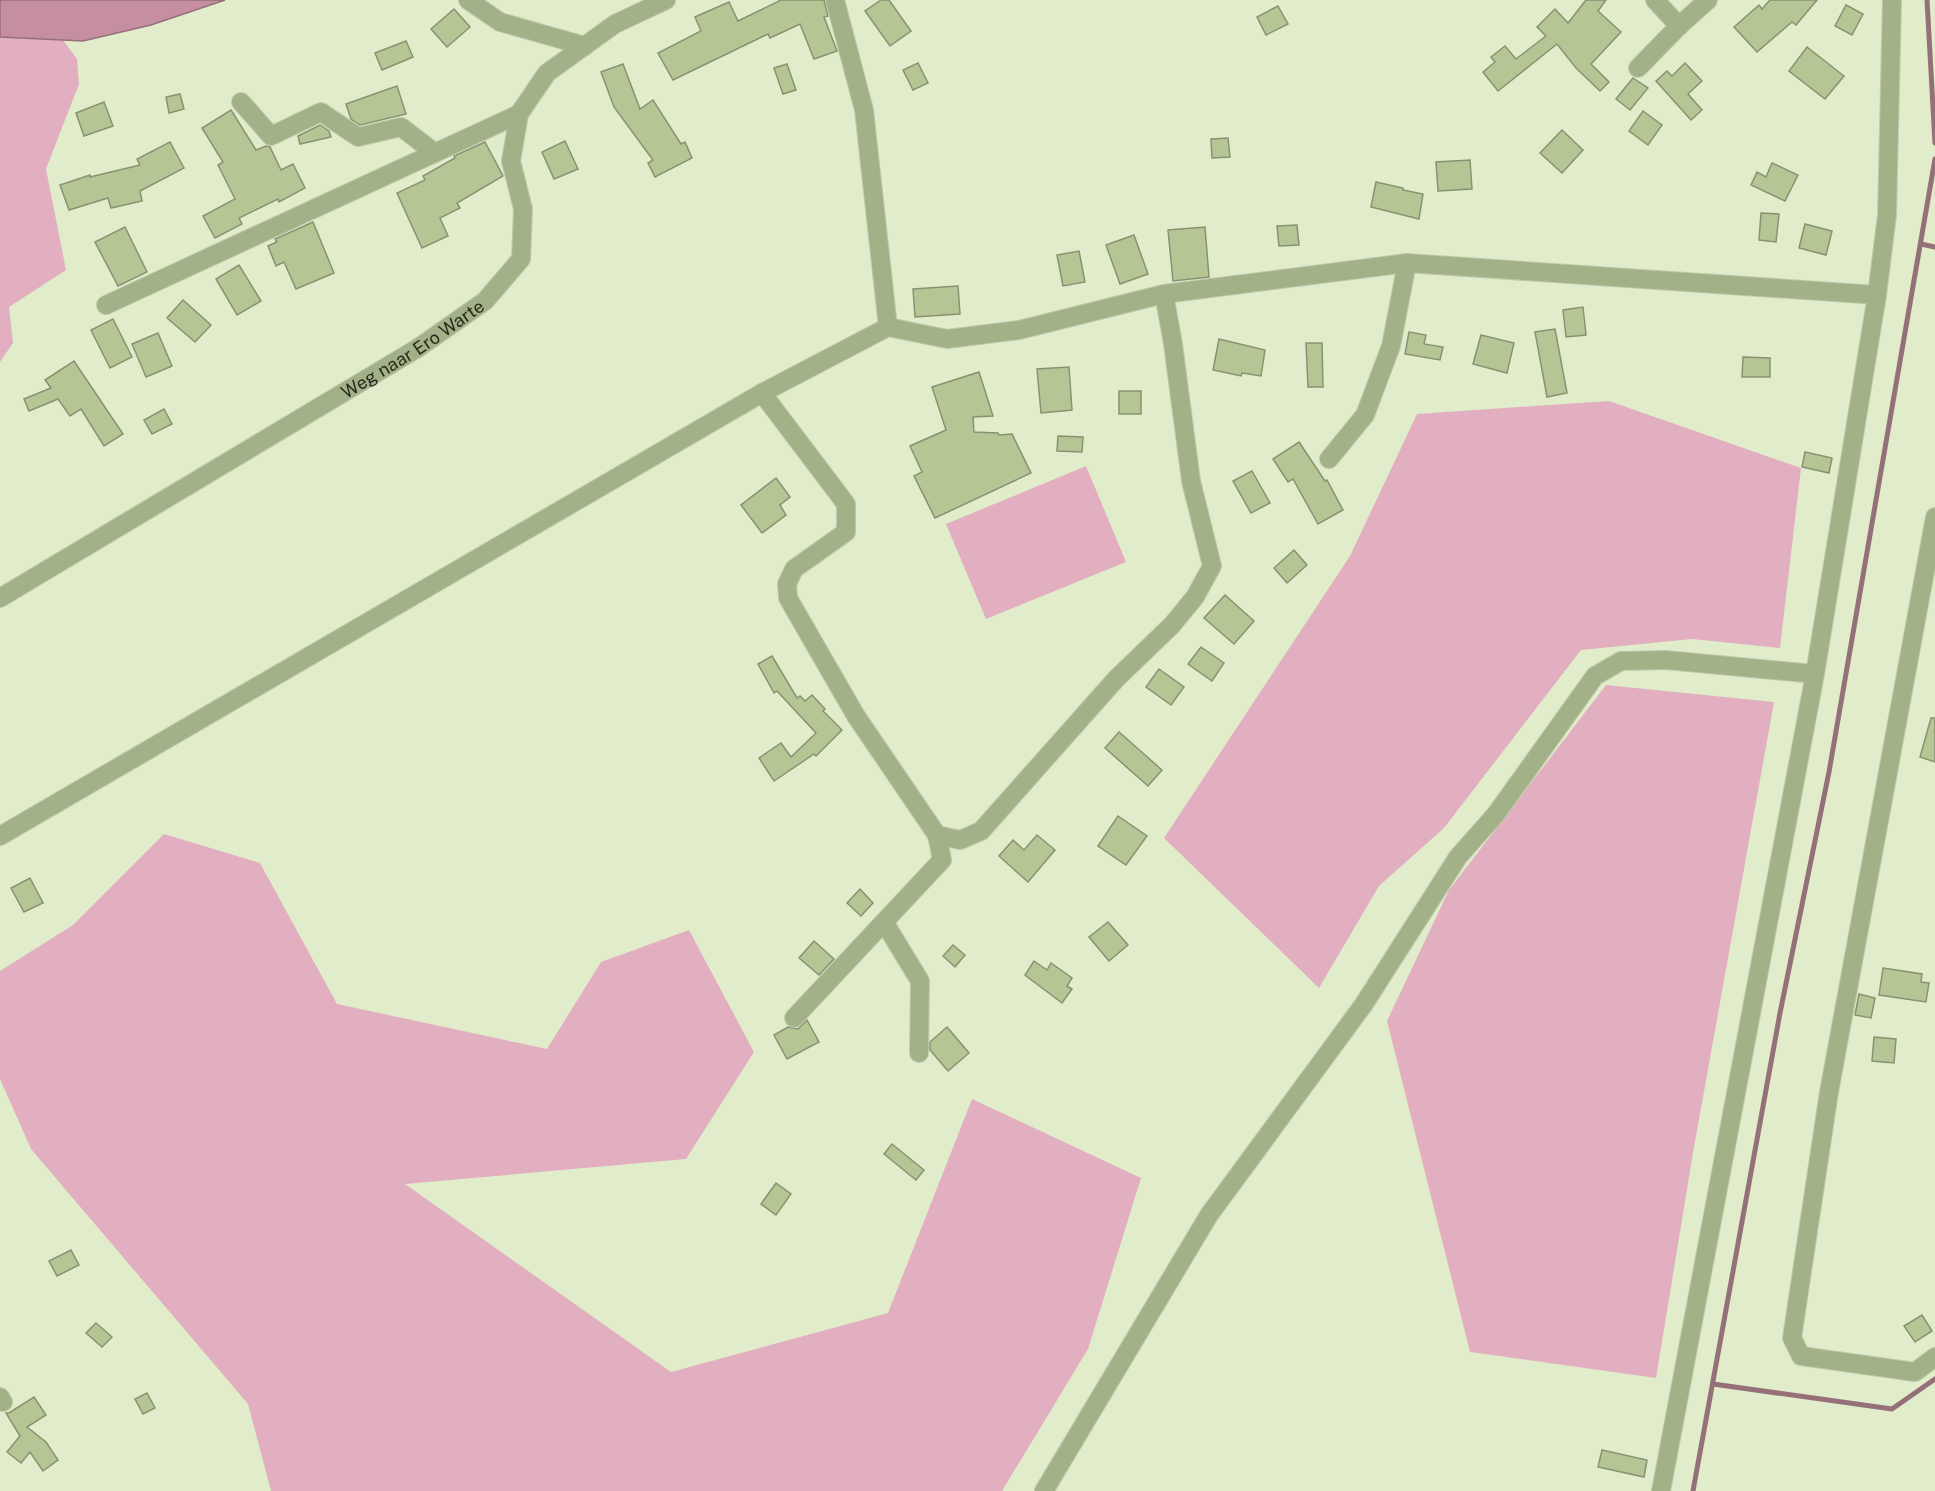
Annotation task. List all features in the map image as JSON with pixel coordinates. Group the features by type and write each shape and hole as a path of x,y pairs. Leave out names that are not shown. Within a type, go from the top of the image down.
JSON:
{"street":[{"path":"468,0 500,22 585,46"},
{"name":"Weg naar Ero Warte","path":"0,598 418,348 485,302 521,259 523,209 511,161 519,114 547,73 615,24 666,0"},
{"path":"835,0 864,110 888,327"},
{"path":"1654,0 1679,26"},
{"path":"1638,68 1708,0"},
{"path":"1661,1491 1815,674 1877,295 1887,215 1892,0"},
{"path":"241,102 271,136 321,112 358,137 401,127 435,153"},
{"path":"106,305 519,114"},
{"path":"0,836 762,393 888,327 947,339 1019,330 1164,294 1407,263 1877,295"},
{"path":"1329,459 1365,415 1391,345 1407,263"},
{"path":"938,835 960,840 981,831 1116,679 1172,625 1195,597 1212,566 1191,481 1164,294"},
{"path":"762,393 846,504 846,532 794,569 787,584 788,598 856,716 938,835 942,860 794,1018"},
{"path":"1935,517 1829,1092 1792,1338 1801,1356 1915,1372 1935,1357"},
{"path":"1044,1491 1209,1215 1364,1004 1458,857 1496,814 1595,676 1621,661 1666,660 1815,674"},
{"path":"884,922 920,981 919,1053"}],"shaded area":[{"path":"0,0 225,0 151,25 83,41 0,37"},
{"path":"0,37 63,40 77,59 79,84 46,169 66,270 9,307 13,343 0,362"},
{"path":"1609,401 1801,468 1780,648 1692,639 1581,650 1444,828 1379,886 1319,988 1164,838 1350,556 1417,414"},
{"path":"1086,466 1126,562 986,619 946,524"},
{"path":"1606,685 1774,702 1693,1153 1656,1378 1470,1352 1387,1021 1449,890"},
{"path":"164,834 260,863 337,1004 547,1049 601,962 689,930 754,1052 686,1159 405,1184 671,1372 888,1313 972,1099 1141,1178 1088,1349 1002,1491 271,1491 248,1404 31,1149 0,1079 0,971 73,925"}],"building":[{"path":"781,0 824,0 828,16 824,17 837,51 814,59 800,24 770,38 768,34 673,80 658,53 701,31 695,17 729,2 738,21"},
{"path":"881,0 889,0 911,31 890,46 865,11"},
{"path":"1586,0 1606,0 1598,11 1621,32 1591,64 1609,82 1600,91 1576,68 1557,44 1498,91 1483,72 1495,62 1491,57 1505,46 1516,59 1546,36 1537,27 1555,9 1568,23"},
{"path":"1770,0 1817,0 1796,25 1792,22 1757,52 1734,27 1759,5 1762,9"},
{"path":"1846,5 1863,14 1852,35 1835,26"},
{"path":"1278,6 1288,24 1266,35 1257,17"},
{"path":"454,9 470,27 447,47 431,29"},
{"path":"406,41 413,57 382,70 375,53"},
{"path":"1807,47 1844,76 1825,99 1789,71"},
{"path":"918,63 928,83 913,90 903,70"},
{"path":"1685,63 1702,81 1688,94 1702,110 1691,120 1656,81 1667,71 1672,76"},
{"path":"623,64 640,109 653,100 681,144 685,142 692,158 655,177 648,163 653,160 614,107 601,72"},
{"path":"787,64 796,90 783,94 774,68"},
{"path":"1633,78 1648,88 1630,110 1616,99"},
{"path":"397,86 406,114 360,125 351,119 346,104"},
{"path":"180,94 184,109 169,113 166,97"},
{"path":"104,102 113,126 84,136 76,113"},
{"path":"231,110 256,150 266,146 270,147 281,170 293,164 305,188 279,202 278,199 239,218 242,224 215,238 203,216 235,199 218,165 223,162 202,128"},
{"path":"1643,111 1662,125 1648,145 1629,131"},
{"path":"320,125 329,131 331,137 300,144 298,136"},
{"path":"1562,130 1583,150 1562,173 1540,153"},
{"path":"1228,138 1230,157 1212,158 1211,139"},
{"path":"565,141 578,169 554,179 542,152"},
{"path":"170,142 184,168 140,191 142,201 111,208 108,198 69,210 60,185 90,175 90,177 140,165 137,159"},
{"path":"485,142 503,176 457,203 460,208 440,218 448,236 422,248 397,193 425,180 423,176 455,158 454,156"},
{"path":"1470,160 1472,189 1438,191 1436,162"},
{"path":"1772,163 1798,175 1785,201 1751,185 1757,172 1766,177"},
{"path":"1376,182 1423,194 1419,219 1371,207"},
{"path":"1761,213 1779,214 1776,242 1759,240"},
{"path":"313,222 334,273 296,289 284,262 276,266 268,246 277,242 275,239"},
{"path":"1805,224 1832,231 1826,255 1799,248"},
{"path":"1297,225 1299,245 1279,246 1277,226"},
{"path":"125,227 147,272 118,286 95,242"},
{"path":"1205,227 1209,277 1173,281 1168,230"},
{"path":"1134,235 1148,274 1120,284 1106,245"},
{"path":"1079,251 1085,282 1063,286 1057,255"},
{"path":"239,265 261,301 237,315 216,279"},
{"path":"958,286 960,314 915,317 913,289"},
{"path":"183,300 211,325 195,342 167,318"},
{"path":"1583,307 1586,335 1566,337 1563,310"},
{"path":"113,319 132,357 110,368 91,330"},
{"path":"1555,329 1567,393 1547,397 1535,332"},
{"path":"1409,332 1426,335 1424,344 1443,347 1440,360 1405,354"},
{"path":"158,333 172,366 146,377 132,344"},
{"path":"1481,335 1514,343 1507,373 1473,364"},
{"path":"1219,339 1265,350 1261,376 1242,373 1241,376 1213,370"},
{"path":"1306,343 1322,343 1323,387 1308,387"},
{"path":"1743,357 1770,358 1770,377 1742,377"},
{"path":"74,361 123,434 104,446 81,409 70,416 58,399 29,411 24,399 51,388 45,380"},
{"path":"1069,367 1072,410 1041,413 1037,369"},
{"path":"979,372 993,416 973,417 974,432 1012,434 1031,473 935,518 914,476 922,472 910,446 946,430 932,387"},
{"path":"1119,391 1141,391 1141,414 1119,414"},
{"path":"164,409 172,424 152,434 144,420"},
{"path":"1058,436 1083,437 1082,452 1057,451"},
{"path":"1299,442 1325,481 1327,480 1343,510 1318,524 1293,479 1288,482 1273,459"},
{"path":"1805,452 1832,458 1829,473 1802,467"},
{"path":"1252,471 1270,503 1251,513 1233,481"},
{"path":"776,478 790,497 780,505 786,515 762,533 741,505"},
{"path":"1294,550 1307,565 1287,583 1274,568"},
{"path":"1225,595 1254,621 1234,644 1204,618"},
{"path":"1201,647 1224,663 1212,681 1188,664"},
{"path":"772,656 797,698 800,696 805,701 812,695 825,709 823,711 842,730 816,756 814,754 774,781 759,758 781,743 791,757 816,733 777,691 774,693 758,664"},
{"path":"1159,669 1184,687 1171,705 1146,687"},
{"path":"1931,718 1935,718 1935,762 1920,757"},
{"path":"1119,732 1162,770 1148,786 1105,748"},
{"path":"1118,816 1147,836 1126,865 1098,846"},
{"path":"1037,835 1055,850 1028,882 999,856 1013,840 1024,850"},
{"path":"30,878 43,903 24,912 11,888"},
{"path":"860,889 873,903 861,916 847,903"},
{"path":"1108,922 1128,945 1109,961 1089,937"},
{"path":"814,941 834,959 819,975 799,958"},
{"path":"953,945 965,955 955,967 943,956"},
{"path":"1034,961 1047,970 1051,963 1072,978 1067,986 1072,989 1062,1003 1025,975"},
{"path":"1883,968 1922,974 1921,982 1929,983 1926,1002 1879,995"},
{"path":"1859,994 1875,998 1871,1018 1855,1015"},
{"path":"807,1020 819,1042 787,1059 774,1035 788,1027 798,1029"},
{"path":"947,1027 969,1053 948,1071 930,1050 930,1042"},
{"path":"1874,1037 1896,1039 1894,1063 1872,1061"},
{"path":"892,1144 924,1170 916,1180 884,1154"},
{"path":"776,1183 791,1194 776,1215 761,1204"},
{"path":"71,1250 79,1265 57,1276 49,1261"},
{"path":"1922,1315 1932,1331 1915,1342 1904,1326"},
{"path":"96,1323 112,1337 102,1347 86,1333"},
{"path":"147,1393 155,1408 143,1414 135,1399"},
{"path":"34,1397 46,1415 27,1427 46,1442 58,1460 43,1471 30,1452 21,1463 7,1452 20,1436 6,1413"},
{"path":"1602,1450 1647,1460 1644,1477 1598,1467"}],"waterway":[{"path":"1927,0 1935,143"},
{"path":"1693,1491 1780,1013 1829,772 1935,159"},
{"path":"1921,244 1935,247"},
{"path":"1713,1384 1892,1409 1935,1379"}]}
